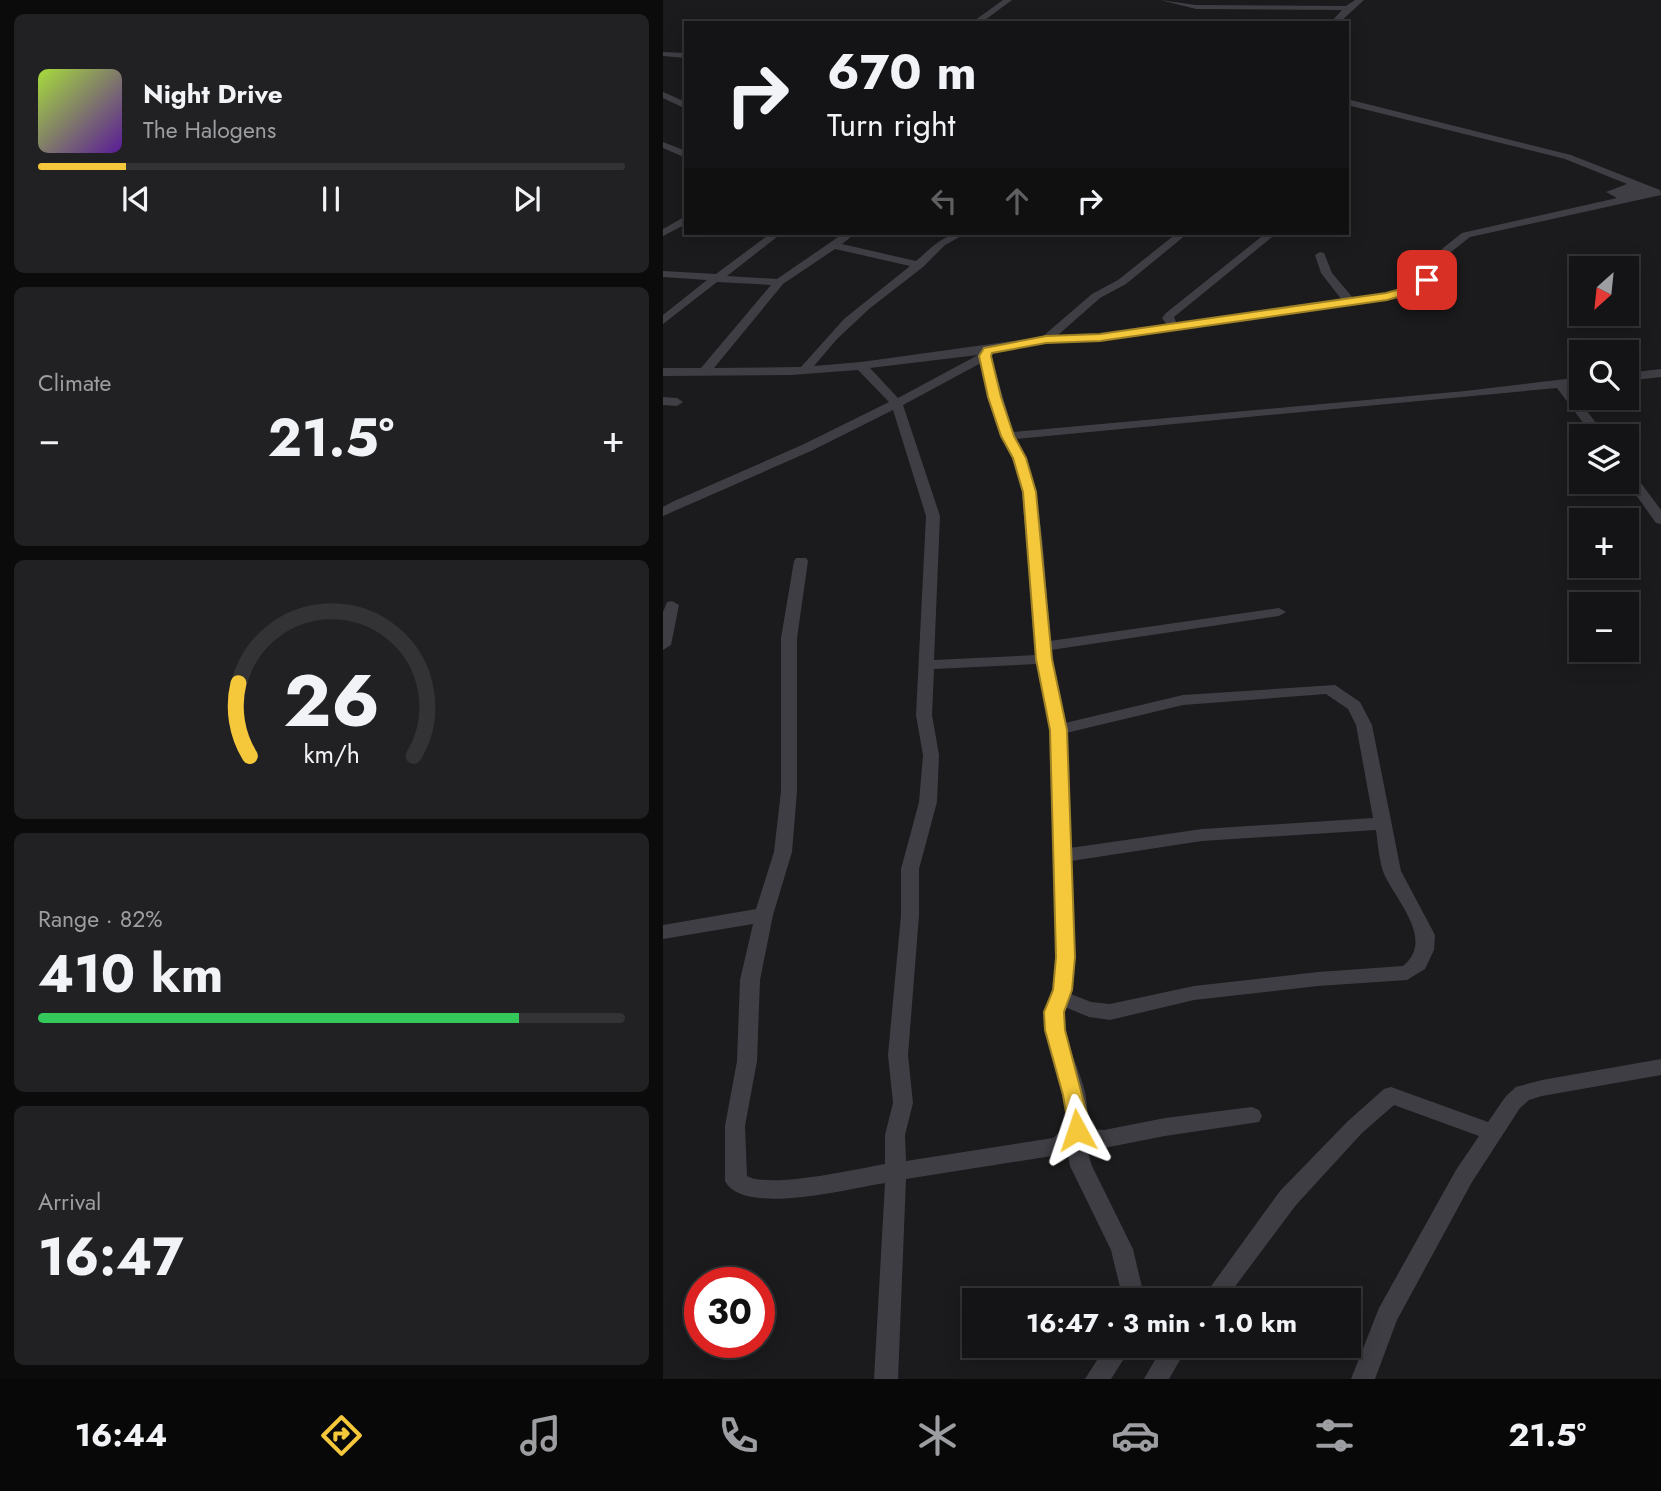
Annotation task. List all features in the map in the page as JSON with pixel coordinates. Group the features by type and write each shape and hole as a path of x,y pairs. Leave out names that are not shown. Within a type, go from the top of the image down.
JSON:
{"street":[{"path":"978,21 1008,0"},
{"path":"1165,0 1196,7 1348,8"},
{"path":"1336,21 1360,0"},
{"path":"663,54 684,56"},
{"path":"663,95 684,105"},
{"path":"1349,102 1568,157 1659,193"},
{"path":"663,145 684,154"},
{"path":"663,372 805,370 986,354 1046,340 1100,338 1350,302 1419,288 1447,250 1466,235 1659,193"},
{"path":"663,233 684,220"},
{"path":"663,321 774,235"},
{"path":"704,372 779,282 848,235"},
{"path":"805,370 817,352 837,331 919,265 941,243 958,235"},
{"path":"1046,340 1096,296 1122,282 1180,235"},
{"path":"1173,326 1168,318 1170,315 1269,235"},
{"path":"833,245 919,265"},
{"path":"1320,255 1320,261 1331,281 1350,302"},
{"path":"663,274 709,275 716,279 779,282"},
{"path":"663,512 714,486 780,459 897,404 986,354"},
{"path":"986,354 1008,436 1019,458 1029,492 1044,653 1058,730 1065,957 1060,997 1054,1012 1055,1030 1069,1071 1078,1118 1074,1135 1081,1166 1122,1249 1131,1288"},
{"path":"861,366 897,404 933,516 924,715 931,755 930,778 928,802 910,869 910,915 898,1055 903,1103 895,1135 896,1172 886,1379"},
{"path":"1639,376 1661,373"},
{"path":"1008,436 1430,398 1569,383"},
{"path":"663,401 677,402"},
{"path":"1580,410 1591,424"},
{"path":"1639,490 1661,520"},
{"path":"801,561 789,638 789,791 783,852 764,915 750,980 747,1061 735,1126 736,1181 750,1189 780,1190 1058,1146 1074,1135 1104,1139 1165,1127 1252,1116"},
{"path":"663,645 672,605"},
{"path":"926,665 1044,653 1279,612"},
{"path":"1058,730 1183,700 1329,689 1354,706 1364,725 1392,871 1426,935 1425,950 1418,964 1407,973 1318,979 1194,993 1110,1012 1089,1009 1060,997"},
{"path":"1061,856 1202,835 1381,824"},
{"path":"663,932 764,915"},
{"path":"1363,1379 1387,1316 1464,1176 1513,1102 1523,1093 1542,1088 1661,1067"},
{"path":"1221,1288 1288,1198 1355,1127 1391,1095 1483,1129"},
{"path":"1097,1379 1112,1358"},
{"path":"1156,1379 1169,1358"}],"route":[{"path":"1077,1130 1078,1118 1069,1071 1055,1030 1054,1012 1063,990 1065,957 1058,730 1044,659 1029,492 995,397 985,356 988,351 1046,340 1100,338 1387,297 1419,288 1427,280"}]}
